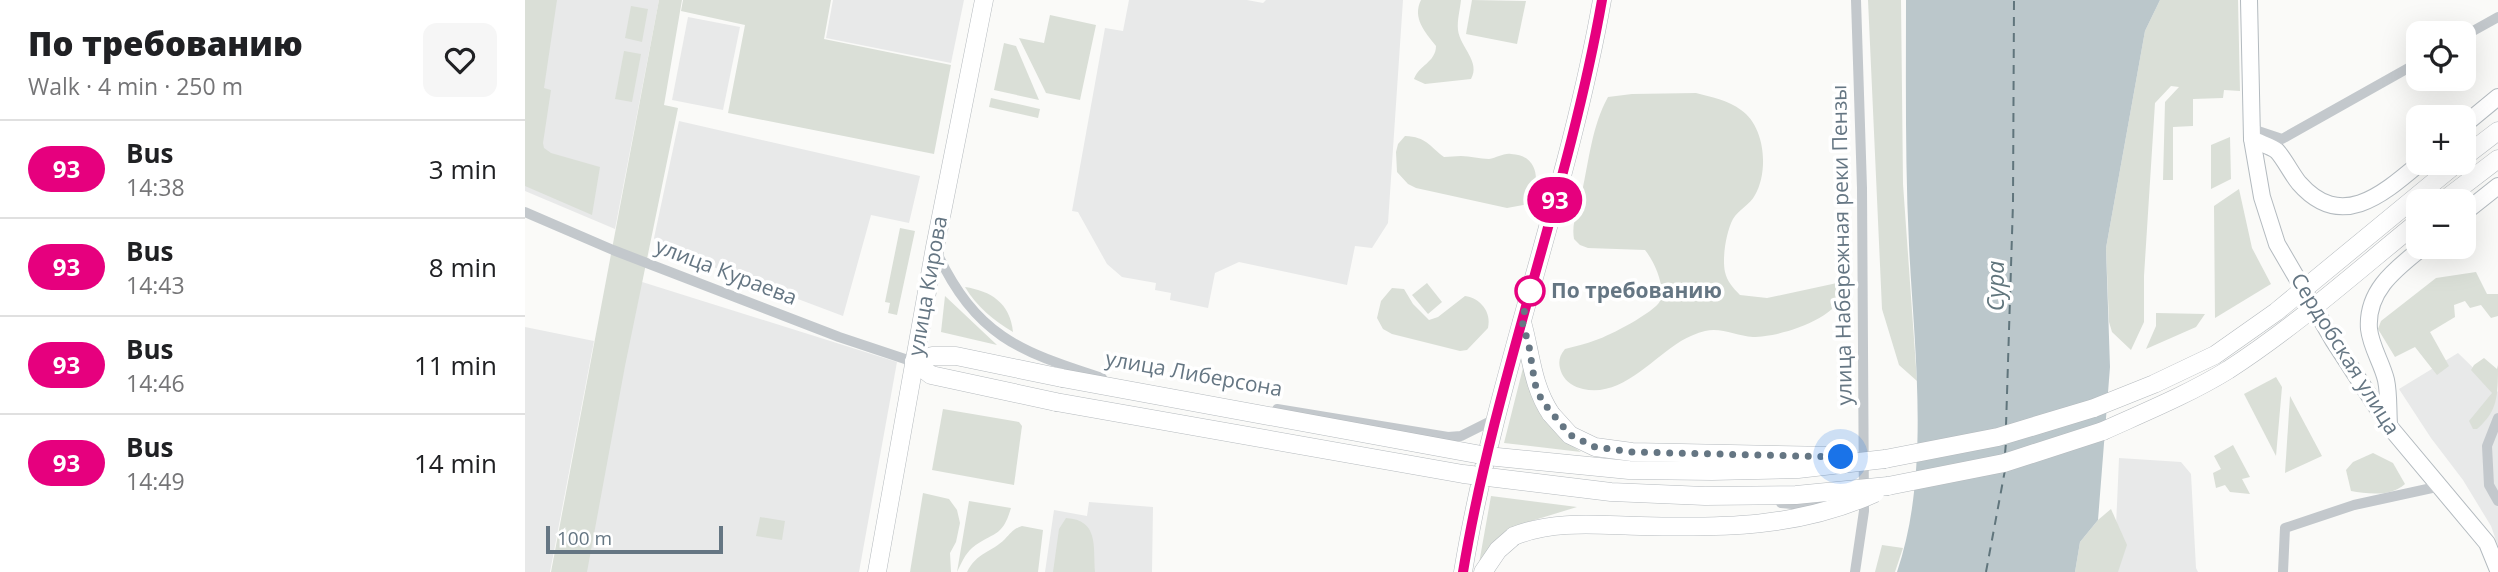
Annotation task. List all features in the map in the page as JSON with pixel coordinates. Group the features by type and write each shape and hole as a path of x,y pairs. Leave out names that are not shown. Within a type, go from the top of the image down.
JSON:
{"main road":[{"name":"улица Кирова","path":"877,572 935,247 984,0"},
{"path":"1463,572 1495,419 1590,68 1602,0"},
{"name":"Сердобская улица","path":"2249,0 2252,134 2262,197 2277,244 2333,340 2389,426 2492,539 2498,570"},
{"path":"2476,115 2498,97"},
{"path":"2476,148 2498,131"},
{"path":"2252,134 2276,150 2293,176 2314,198 2339,208 2364,203 2406,175"},
{"path":"2459,189 2498,159"},
{"path":"915,362 932,356 956,356 1487,456 1629,470 1711,471 1798,469 1885,459 1999,437 2094,408 2215,355 2277,312 2443,175"},
{"path":"2476,205 2497,189"},
{"path":"915,362 931,375 1056,402 1463,474 1611,492 1705,496 1797,495 1888,486 2004,463 2103,431 2167,402 2227,370 2287,329 2406,232"},
{"path":"2389,426 2386,381 2369,328 2374,296 2391,273 2408,259"},
{"path":"1522,321 1535,384 1542,401 1570,435 1595,447 1632,452 1797,454 1885,459"},
{"path":"1483,572 1498,550 1514,536 1552,524 1720,528 1758,524 1800,518 1849,505 1888,486"}],"street":[{"name":"улица Набережная реки Пензы","path":"1855,572 1864,510 1862,188 1856,0"},
{"path":"2476,29 2498,17"},
{"path":"2252,134 2283,139 2406,69"},
{"name":"улица Кураева","path":"525,212 839,337 915,362"},
{"name":"улица Либерсона","path":"935,247 950,280 972,310 992,329 1014,345 1045,359 1104,379 1448,436 1461,436 1495,419"},
{"path":"2498,418 2487,446 2489,485 2498,501"},
{"path":"1483,474 1864,510"},
{"path":"2283,572 2285,528 2354,505 2441,486"}],"shaded area":[{"path":"525,0 659,0 615,229 525,191"},
{"path":"525,0 557,0 544,88 551,90 543,143 544,148 551,153 600,167 592,215 525,186"},
{"path":"659,0 682,0 664,105 678,108 625,366 587,572 551,572"},
{"path":"683,0 831,0 824,39 951,65 934,154 728,113 745,25 681,11"},
{"path":"833,0 964,0 951,63 826,38"},
{"path":"1129,0 1247,0 1263,3 1266,0 1403,0 1388,223 1372,248 1355,246 1347,285 1239,262 1215,273 1208,308 1170,300 1171,293 1155,290 1156,283 1122,277 1107,264 1078,212 1072,211 1105,28 1123,31"},
{"path":"1421,0 1461,0 1458,30 1472,61 1471,79 1425,84 1414,79 1433,56 1436,46 1419,19"},
{"path":"1472,0 1526,1 1517,44 1466,34"},
{"path":"1868,0 1901,0 1903,184 1917,381 1899,365 1882,309"},
{"path":"2160,0 2238,0 2240,91 2224,90 2223,98 2193,99 2193,126 2173,127 2173,180 2163,180 2165,102 2179,87 2171,86 2155,103 2144,276 2144,322 2131,350 2112,332 2109,322 2106,248 2145,31"},
{"path":"631,6 648,9 642,42 625,38"},
{"path":"1050,15 1096,25 1080,100 1046,93 1019,38 1044,43"},
{"path":"688,17 740,27 723,110 672,100"},
{"path":"1004,43 1016,46 1039,100 994,90"},
{"path":"624,51 641,54 632,102 615,99"},
{"path":"1696,93 1725,101 1741,110 1749,117 1760,138 1763,162 1759,185 1753,198 1733,219 1724,253 1726,275 1731,284 1740,295 1767,298 1837,283 1843,291 1839,301 1819,318 1777,334 1753,337 1717,330 1705,331 1681,341 1623,383 1597,390 1576,387 1561,371 1560,358 1565,349 1602,338 1631,323 1656,306 1661,295 1658,274 1645,250 1588,248 1574,239 1574,221 1603,108 1608,97"},
{"path":"991,98 1040,109 1038,118 989,107"},
{"path":"679,121 920,176 909,223 871,215 843,316 657,244 654,238"},
{"path":"1405,136 1423,140 1444,157 1489,159 1508,154 1521,156 1533,165 1535,172 1535,188 1528,204 1507,208 1408,184 1397,172 1396,152 1398,144"},
{"path":"2230,137 2231,179 2211,189 2211,145"},
{"path":"2239,189 2252,248 2271,284 2215,318 2214,206"},
{"path":"900,228 915,231 897,315 888,313 890,303 885,302"},
{"path":"2476,272 2487,294 2498,294 2498,316 2491,318 2481,305 2470,308 2465,301 2454,305 2455,317 2430,332 2449,366 2437,375 2415,347 2395,357 2378,329 2381,321 2436,278"},
{"path":"639,281 897,362 859,572 586,572"},
{"path":"1427,283 1442,302 1428,314 1412,295"},
{"path":"965,287 998,300 1008,313 1013,332 986,312"},
{"path":"1392,288 1404,289 1413,304 1429,320 1438,317 1465,296 1470,297 1484,307 1489,322 1488,328 1467,350 1460,351 1392,334 1383,329 1377,318 1381,301"},
{"path":"945,296 997,345 941,332"},
{"path":"2156,313 2205,314 2196,327 2146,349 2156,326"},
{"path":"525,327 594,341 550,572 525,572"},
{"path":"2458,353 2498,392 2498,546 2491,526 2463,480 2399,389"},
{"path":"2484,358 2497,369 2498,365 2497,394 2489,416 2477,429 2473,429 2469,421 2492,393 2471,370"},
{"path":"1525,360 1537,402 1548,422 1581,452 1504,443"},
{"path":"2276,377 2282,387 2276,456 2244,394"},
{"path":"2290,396 2322,456 2285,473"},
{"path":"943,409 1019,422 1022,426 1014,485 932,470"},
{"path":"2233,445 2250,477 2242,479 2250,494 2230,492 2225,485 2216,488 2213,473 2221,469 2214,456"},
{"path":"2373,453 2393,463 2405,484 2386,493 2351,491 2346,470 2353,462"},
{"path":"2119,458 2181,462 2191,474 2198,572 2114,572"},
{"path":"923,493 949,499 957,510 960,523 956,542 950,553 951,572 910,572"},
{"path":"1491,496 1577,507 1528,522 1478,569"},
{"path":"969,501 1011,508 1000,530 970,550 957,572"},
{"path":"1089,502 1153,507 1152,572 1045,572 1054,510 1087,516"},
{"path":"2111,509 2127,545 2118,572 2075,572 2080,542"},
{"path":"760,517 785,521 782,540 756,536"},
{"path":"1066,518 1077,520 1089,529 1094,544 1095,572 1053,572 1059,529"},
{"path":"1022,526 1043,530 1038,572 967,572 980,556"},
{"path":"1882,545 1903,548 1895,572 1875,572"}],"water":[{"name":"Сура","path":"1906,0 2160,0 2145,31 2106,248 2110,367 2098,520 2080,542 2075,572 1897,572 1914,493 1918,410 1907,184"}],"ferry route":[{"path":"2006,426 2013,203 2014,0"},
{"path":"2005,454 2006,442"},
{"path":"1986,572 2005,470"}],"bus line":[{"name":"93","path":"1463,572 1495,419 1590,68 1602,0"}],"place":[{"name":"По требованию","path":"1530,291"}],"route":[{"path":"1530,291 1522,321 1535,384 1542,401 1570,435 1595,447 1632,452 1841,457"}]}
